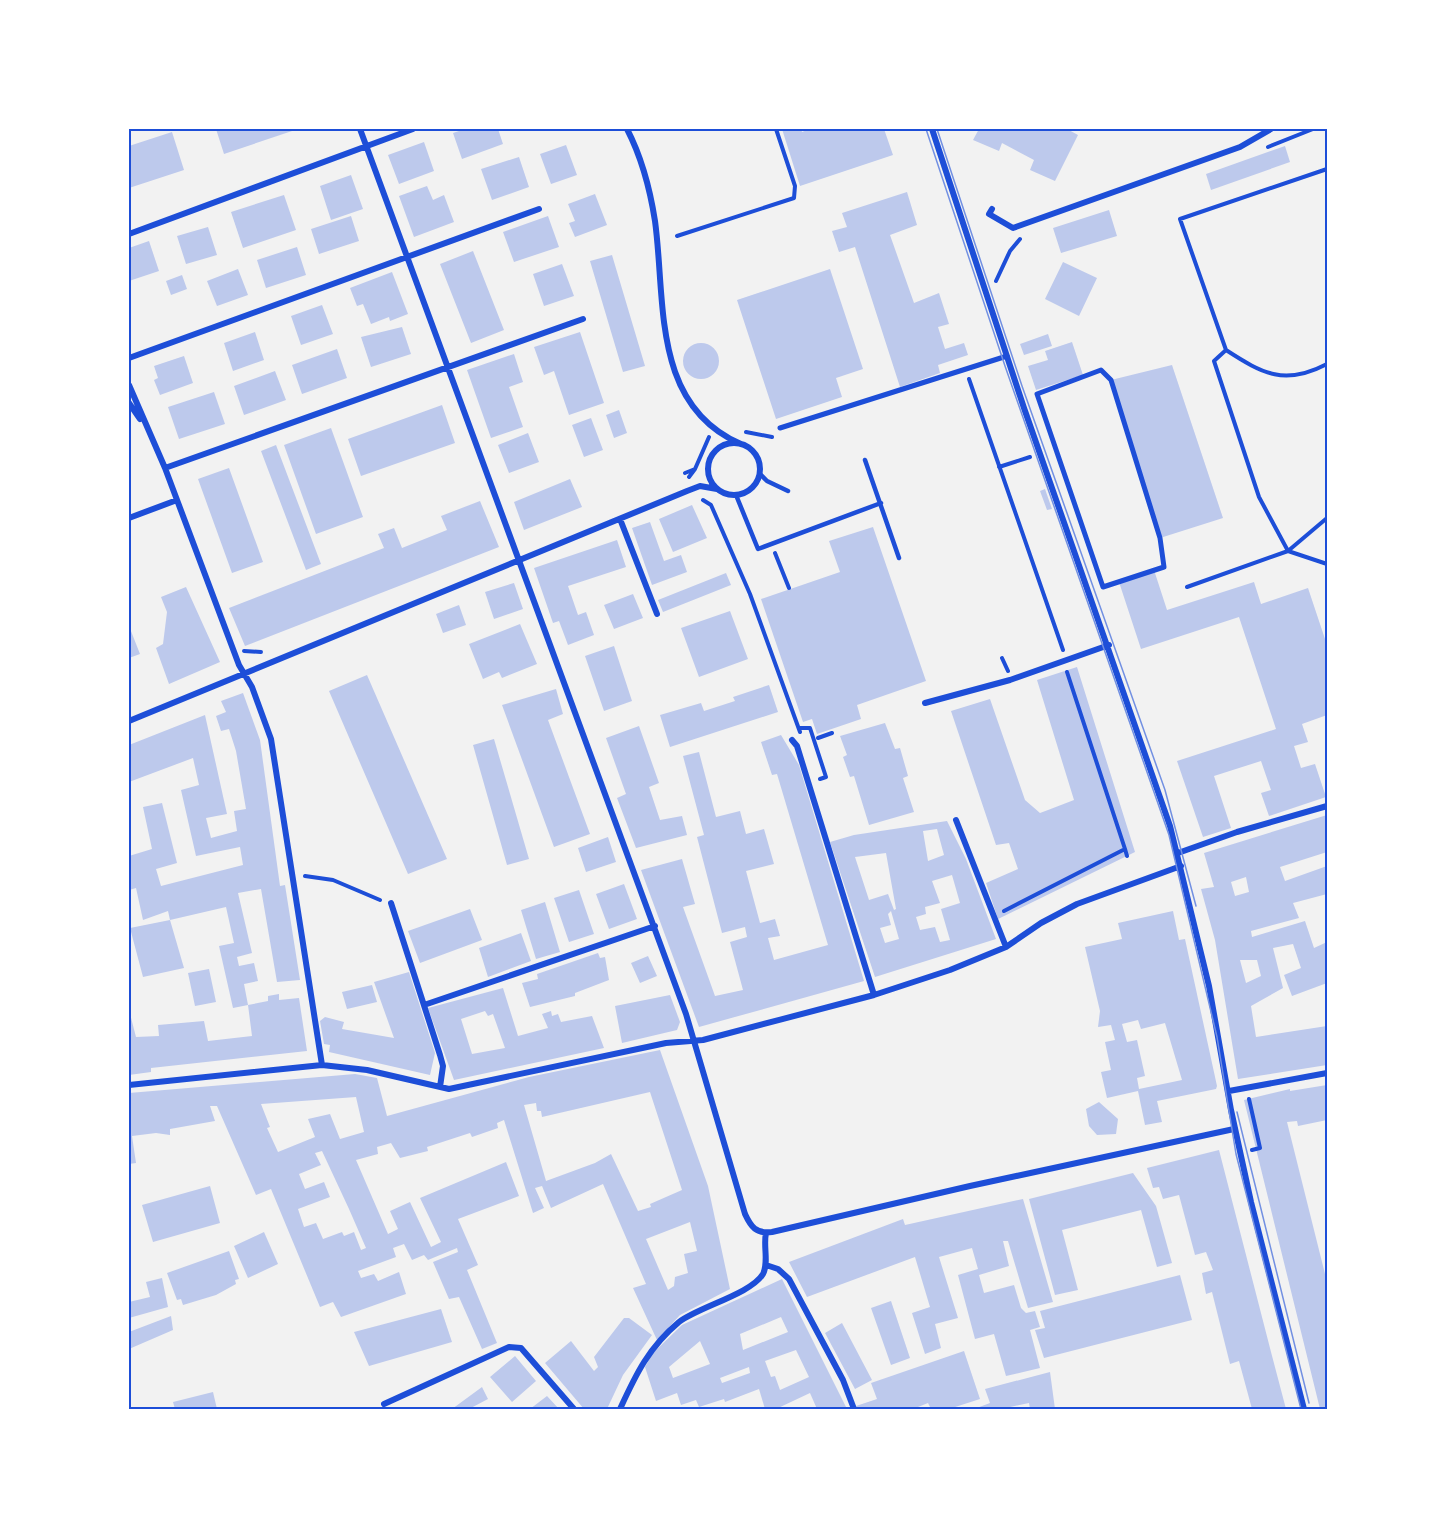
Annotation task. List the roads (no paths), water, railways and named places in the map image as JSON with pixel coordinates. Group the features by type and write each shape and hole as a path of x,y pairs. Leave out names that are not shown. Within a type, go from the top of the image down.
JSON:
{"street":[{"path":"360,129 405,259 655,927 702,1060 745,1214 751,1226 766,1233 1234,1129"},
{"path":"129,234 413,129"},
{"path":"129,721 700,486 736,495 751,489 760,474 757,457 710,423 692,404 677,382 664,327 651,201 640,159 627,129"},
{"path":"932,129 1007,356 1109,645 1178,853 1204,963 1229,1091 1234,1129 1304,1409"},
{"path":"992,209 989,214 1013,228 1240,147 1271,129"},
{"path":"129,358 539,209"},
{"path":"165,468 583,319"},
{"path":"780,428 1007,356"},
{"path":"1101,370 1110,380 1114,391 1160,538 1164,567 1103,587 1037,394 1101,370"},
{"path":"129,385 165,468 271,740 322,1065"},
{"path":"129,403 147,430"},
{"path":"717,489 709,473 712,456 726,445 741,444"},
{"path":"129,518 177,500"},
{"path":"620,519 657,614"},
{"path":"925,703 1010,680 1109,645"},
{"path":"792,740 797,746 874,995"},
{"path":"1178,853 1237,832 1327,806"},
{"path":"956,820 1006,947"},
{"path":"129,1086 322,1065 367,1070 448,1089 666,1043 694,1042 874,995 950,970 1006,947 1041,923 1077,903 1181,866"},
{"path":"391,903 443,1066 440,1087"},
{"path":"424,1005 655,927"},
{"path":"1229,1091 1327,1073"},
{"path":"620,1409 647,1354 680,1321 753,1283 762,1275 766,1265 766,1233"},
{"path":"766,1265 778,1269 789,1279 843,1380 854,1409"},
{"path":"384,1404 509,1347 521,1348 574,1409"}],"lane":[{"path":"866,460 899,558"},
{"path":"760,474 768,481 788,491"},
{"path":"736,495 758,549 881,503"}],"tram line":[{"path":"926,129 1005,366 1169,835 1217,1037 1236,1154 1301,1409"},
{"path":"937,129 1022,386 1165,790 1196,906"},
{"path":"1237,1112 1309,1403"}]}
